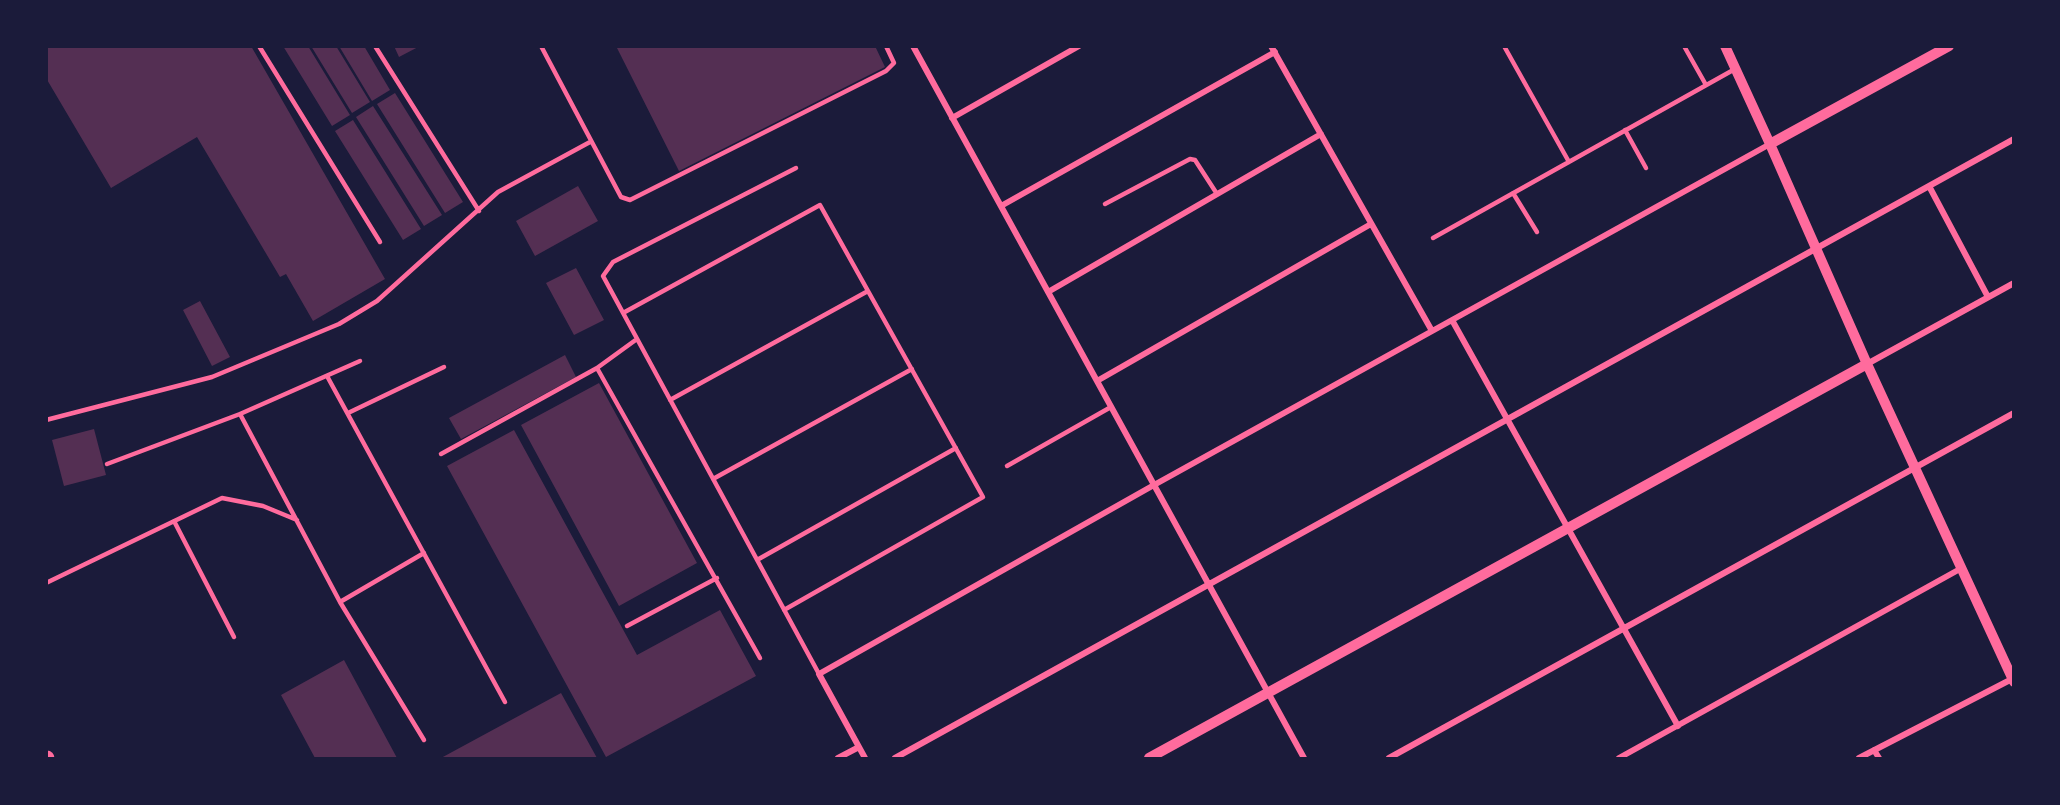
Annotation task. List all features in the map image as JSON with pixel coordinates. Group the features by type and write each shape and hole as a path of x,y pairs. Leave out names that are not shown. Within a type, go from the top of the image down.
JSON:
{"street":[{"path":"913,46 1304,759"},
{"path":"952,118 1079,46"},
{"path":"1725,46 1914,468 2013,680 1859,759"},
{"path":"865,759 819,674 1154,485 1949,46"},
{"path":"1001,206 1273,49 1432,331"},
{"path":"1048,292 1321,134"},
{"path":"895,759 2013,140"},
{"path":"1929,186 1988,297"},
{"path":"1097,381 1371,224"},
{"path":"1149,759 2013,283"},
{"path":"1452,320 1678,726"},
{"path":"1389,759 2013,413"},
{"path":"1620,759 1960,569"},
{"path":"838,759 859,747"},
{"path":"1874,750 1879,759"}],"lane":[{"path":"259,46 380,242"},
{"path":"375,46 479,211"},
{"path":"541,46 621,197 630,200 886,71 894,63 886,46"},
{"path":"1504,46 1569,162"},
{"path":"1684,46 1706,85"},
{"path":"1433,238 1736,69"},
{"path":"1625,130 1646,168"},
{"path":"46,420 212,377 339,324 377,301 498,192 590,142"},
{"path":"1105,204 1190,159 1195,160 1217,194"},
{"path":"796,168 613,262 603,276 819,674"},
{"path":"1513,193 1537,232"},
{"path":"623,313 820,205 983,497 784,610"},
{"path":"670,400 867,291"},
{"path":"441,454 597,368 637,339"},
{"path":"107,464 240,414 360,361"},
{"path":"348,413 444,367"},
{"path":"597,368 760,658"},
{"path":"713,479 912,369"},
{"path":"327,376 505,702"},
{"path":"1008,466 1111,407"},
{"path":"240,414 340,602 424,740"},
{"path":"757,560 956,448"},
{"path":"46,583 222,498 263,506 298,521"},
{"path":"174,521 234,637"},
{"path":"340,602 424,553"},
{"path":"627,626 717,578"}],"building":[{"path":"46,46 251,46 385,279 313,321 286,274 280,277 197,137 111,188 46,78"},
{"path":"283,46 308,46 350,115 332,126"},
{"path":"311,46 336,46 370,102 352,113"},
{"path":"339,46 364,46 390,90 372,101"},
{"path":"394,46 420,46 399,57"},
{"path":"616,46 875,46 885,67 679,171"},
{"path":"395,93 463,202 445,213 377,104"},
{"path":"373,106 442,215 424,226 356,117"},
{"path":"353,120 421,229 403,240 335,131"},
{"path":"578,186 598,221 535,256 516,221"},
{"path":"576,268 604,320 574,335 546,283"},
{"path":"200,301 230,357 212,366 183,310"},
{"path":"565,355 576,377 461,439 449,418"},
{"path":"599,383 697,563 619,606 521,425"},
{"path":"94,429 106,475 64,486 52,440"},
{"path":"514,430 637,655 720,610 756,676 606,757 447,466"},
{"path":"344,660 397,758 315,758 281,695"},
{"path":"561,693 597,758 441,758"}]}
